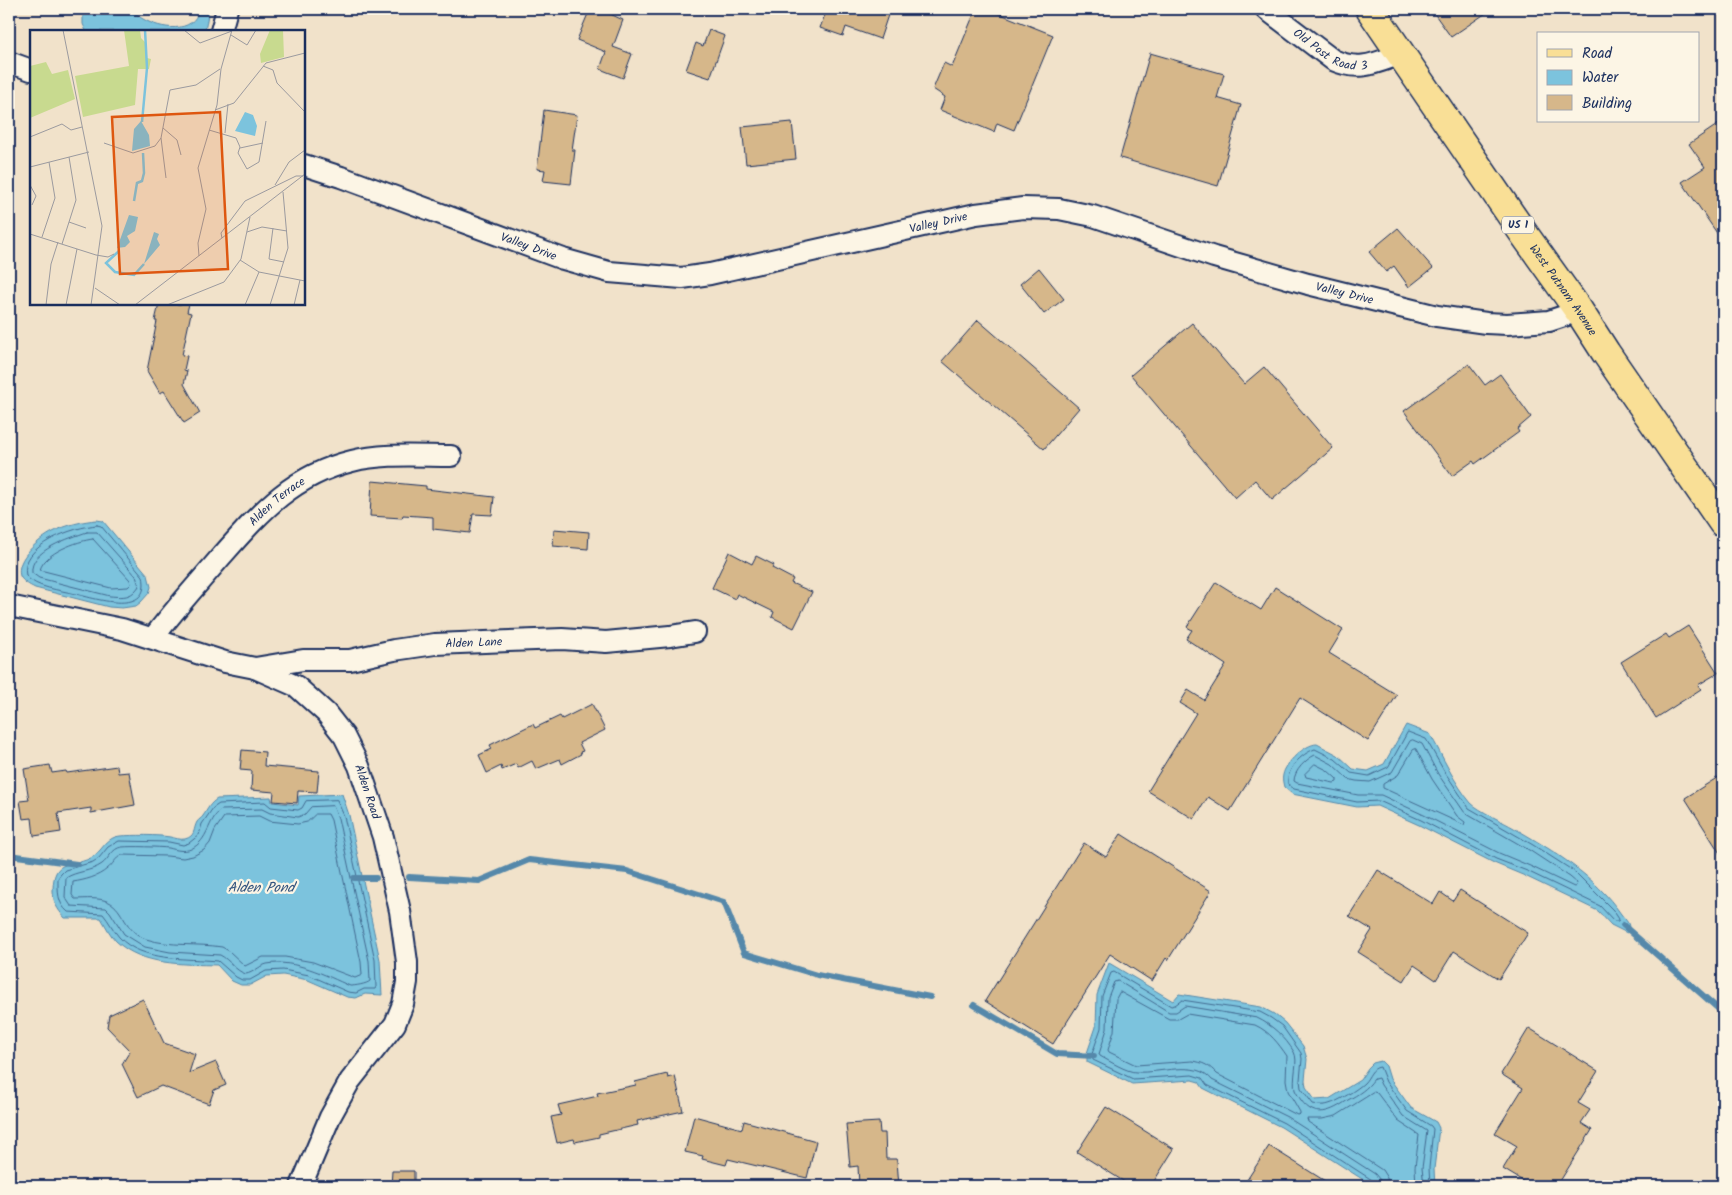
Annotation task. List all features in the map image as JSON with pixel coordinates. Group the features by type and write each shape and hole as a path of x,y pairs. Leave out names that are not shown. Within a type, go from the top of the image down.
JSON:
{"main road":[{"name":"West Putnam Avenue","path":"1370,9 1723,523"}],"street":[{"path":"221,30 227,9"},
{"name":"Old Post Road 3","path":"1266,9 1333,60 1345,66 1360,67 1401,54"},
{"path":"9,62 30,70"},
{"name":"Valley Drive","path":"305,165 563,259 609,272 682,278 710,274 976,214 1023,208 1059,209 1092,216 1214,257 1308,284 1437,316 1507,324 1549,320 1579,311"},
{"name":"Alden Terrace","path":"153,638 178,605 253,519 290,488 316,473 352,461 385,456 450,456"},
{"name":"Alden Road","path":"9,606 122,629 225,662 255,668 296,686 326,713 344,736 359,766 383,837 400,911 407,962 407,982 403,1004 395,1024 350,1081 330,1118 301,1186"},
{"name":"Alden Lane","path":"255,668 303,660 350,660 394,650 435,644 562,639 606,642 695,632"}],"water":[{"path":"122,8 131,11 150,23 176,28 191,23 199,9 209,9 205,30 86,30 83,24 83,9"},
{"path":"97,520 103,521 148,575 151,587 149,593 136,606 109,607 35,588 21,578 19,570 21,563 29,550 41,539 63,527"},
{"path":"1406,725 1430,734 1454,778 1471,803 1559,855 1599,888 1611,900 1628,923 1627,933 1611,925 1598,911 1377,806 1357,807 1292,794 1284,787 1283,776 1287,765 1307,747 1317,744 1338,755 1353,769 1368,771 1384,764"},
{"name":"Alden Pond","path":"342,794 349,815 380,960 382,995 365,994 356,998 347,997 308,980 283,975 267,976 250,985 241,985 232,981 217,965 177,964 138,955 116,941 101,918 65,918 55,902 53,895 54,879 60,867 94,856 108,841 116,837 145,835 181,839 189,838 193,834 197,822 217,799 271,797 272,802 298,805 299,796"},
{"path":"1109,963 1173,1001 1179,994 1261,1007 1274,1014 1285,1023 1303,1046 1307,1059 1306,1087 1315,1100 1329,1099 1360,1080 1373,1063 1381,1061 1386,1066 1390,1079 1411,1108 1436,1122 1439,1128 1434,1169 1435,1186 1373,1186 1281,1127 1203,1088 1199,1082 1192,1080 1132,1084 1087,1062 1087,1053 1096,1027 1097,995"}],"building":[{"path":"590,9 607,9 606,12 623,20 613,47 632,54 623,78 600,69 606,52 577,40"},
{"path":"827,9 890,9 880,39 846,27 843,36 820,28"},
{"path":"976,9 988,9 1053,35 1014,130 997,123 994,132 940,110 945,97 933,89 944,63 952,67"},
{"path":"1431,9 1492,9 1451,37"},
{"path":"709,30 725,36 710,78 686,70 696,43 703,46"},
{"path":"1150,53 1224,74 1217,98 1241,105 1218,186 1120,158"},
{"path":"544,110 577,115 572,150 575,150 571,184 543,181 545,170 537,169"},
{"path":"1723,121 1723,242 1682,182 1705,167 1689,144"},
{"path":"792,122 796,159 746,164 742,127"},
{"path":"1398,228 1433,268 1409,287 1394,266 1386,272 1369,252"},
{"path":"1039,268 1064,299 1044,314 1020,284"},
{"path":"159,305 189,305 187,312 191,313 182,355 187,356 184,370 187,371 184,384 200,413 184,423 164,391 160,393 147,371 157,321 155,321"},
{"path":"978,320 1079,408 1044,449 942,361"},
{"path":"1192,323 1244,384 1264,367 1333,448 1272,500 1255,480 1235,498 1131,375"},
{"path":"1469,364 1485,385 1500,374 1531,417 1517,429 1519,432 1475,464 1473,461 1452,476 1404,411"},
{"path":"372,481 426,486 426,489 494,497 492,515 473,514 470,533 433,529 433,517 403,515 402,518 370,516"},
{"path":"554,529 589,532 588,549 553,546"},
{"path":"729,552 752,564 756,556 774,565 772,568 793,579 791,583 812,592 794,628 772,617 774,612 737,594 735,599 712,588"},
{"path":"1216,582 1261,610 1275,587 1343,630 1329,653 1397,695 1368,741 1300,698 1230,811 1208,797 1194,819 1148,791 1196,713 1180,703 1188,690 1204,700 1226,665 1186,639 1192,630 1187,627"},
{"path":"1688,626 1718,673 1698,685 1701,689 1656,718 1621,662 1666,634 1669,638"},
{"path":"592,704 605,730 579,743 583,751 580,752 581,754 562,764 560,759 536,769 532,761 518,768 516,764 502,770 501,766 487,773 479,755 492,749 490,745 533,724 535,728 560,716 562,719"},
{"path":"242,750 265,752 264,766 319,771 317,792 298,791 297,803 273,801 274,792 251,790 252,771 240,770"},
{"path":"50,765 52,773 66,771 67,773 117,766 118,773 129,772 135,805 91,813 91,808 58,813 61,832 34,836 32,818 23,819 20,801 29,800 24,769"},
{"path":"1723,774 1723,858 1685,798"},
{"path":"1121,834 1211,891 1168,960 1166,958 1152,981 1110,954 1053,1044 985,1001 1084,843 1106,857"},
{"path":"1378,870 1433,904 1440,892 1453,901 1460,890 1528,933 1499,979 1454,951 1436,980 1414,965 1404,981 1358,952 1372,930 1349,916"},
{"path":"143,999 164,1043 195,1054 189,1073 216,1062 226,1085 214,1090 209,1104 161,1086 138,1097 122,1064 130,1051 107,1027 109,1015"},
{"path":"1529,1028 1598,1071 1578,1103 1590,1110 1581,1123 1592,1130 1557,1186 1531,1186 1503,1169 1517,1146 1495,1133 1523,1088 1501,1074"},
{"path":"667,1074 668,1078 675,1076 683,1111 637,1121 638,1125 599,1134 599,1137 575,1142 574,1139 557,1143 551,1117 561,1115 558,1105 598,1096 597,1093 636,1085 635,1082"},
{"path":"1106,1107 1174,1149 1151,1186 1131,1186 1077,1152"},
{"path":"694,1116 742,1129 744,1121 816,1141 807,1178 728,1159 726,1165 702,1159 703,1156 685,1152"},
{"path":"879,1122 880,1133 885,1133 886,1159 896,1159 897,1161 899,1186 859,1186 858,1166 850,1167 846,1124"},
{"path":"1269,1146 1333,1186 1243,1186"},
{"path":"392,1171 414,1171 414,1186 391,1186"}],"waterway":[{"path":"9,855 77,864"},
{"path":"409,877 479,881 529,860 627,871 724,902 744,953 817,975 930,997"},
{"path":"354,878 376,878"},
{"path":"1623,925 1723,1013"},
{"path":"974,1005 1057,1054 1094,1056"}]}
